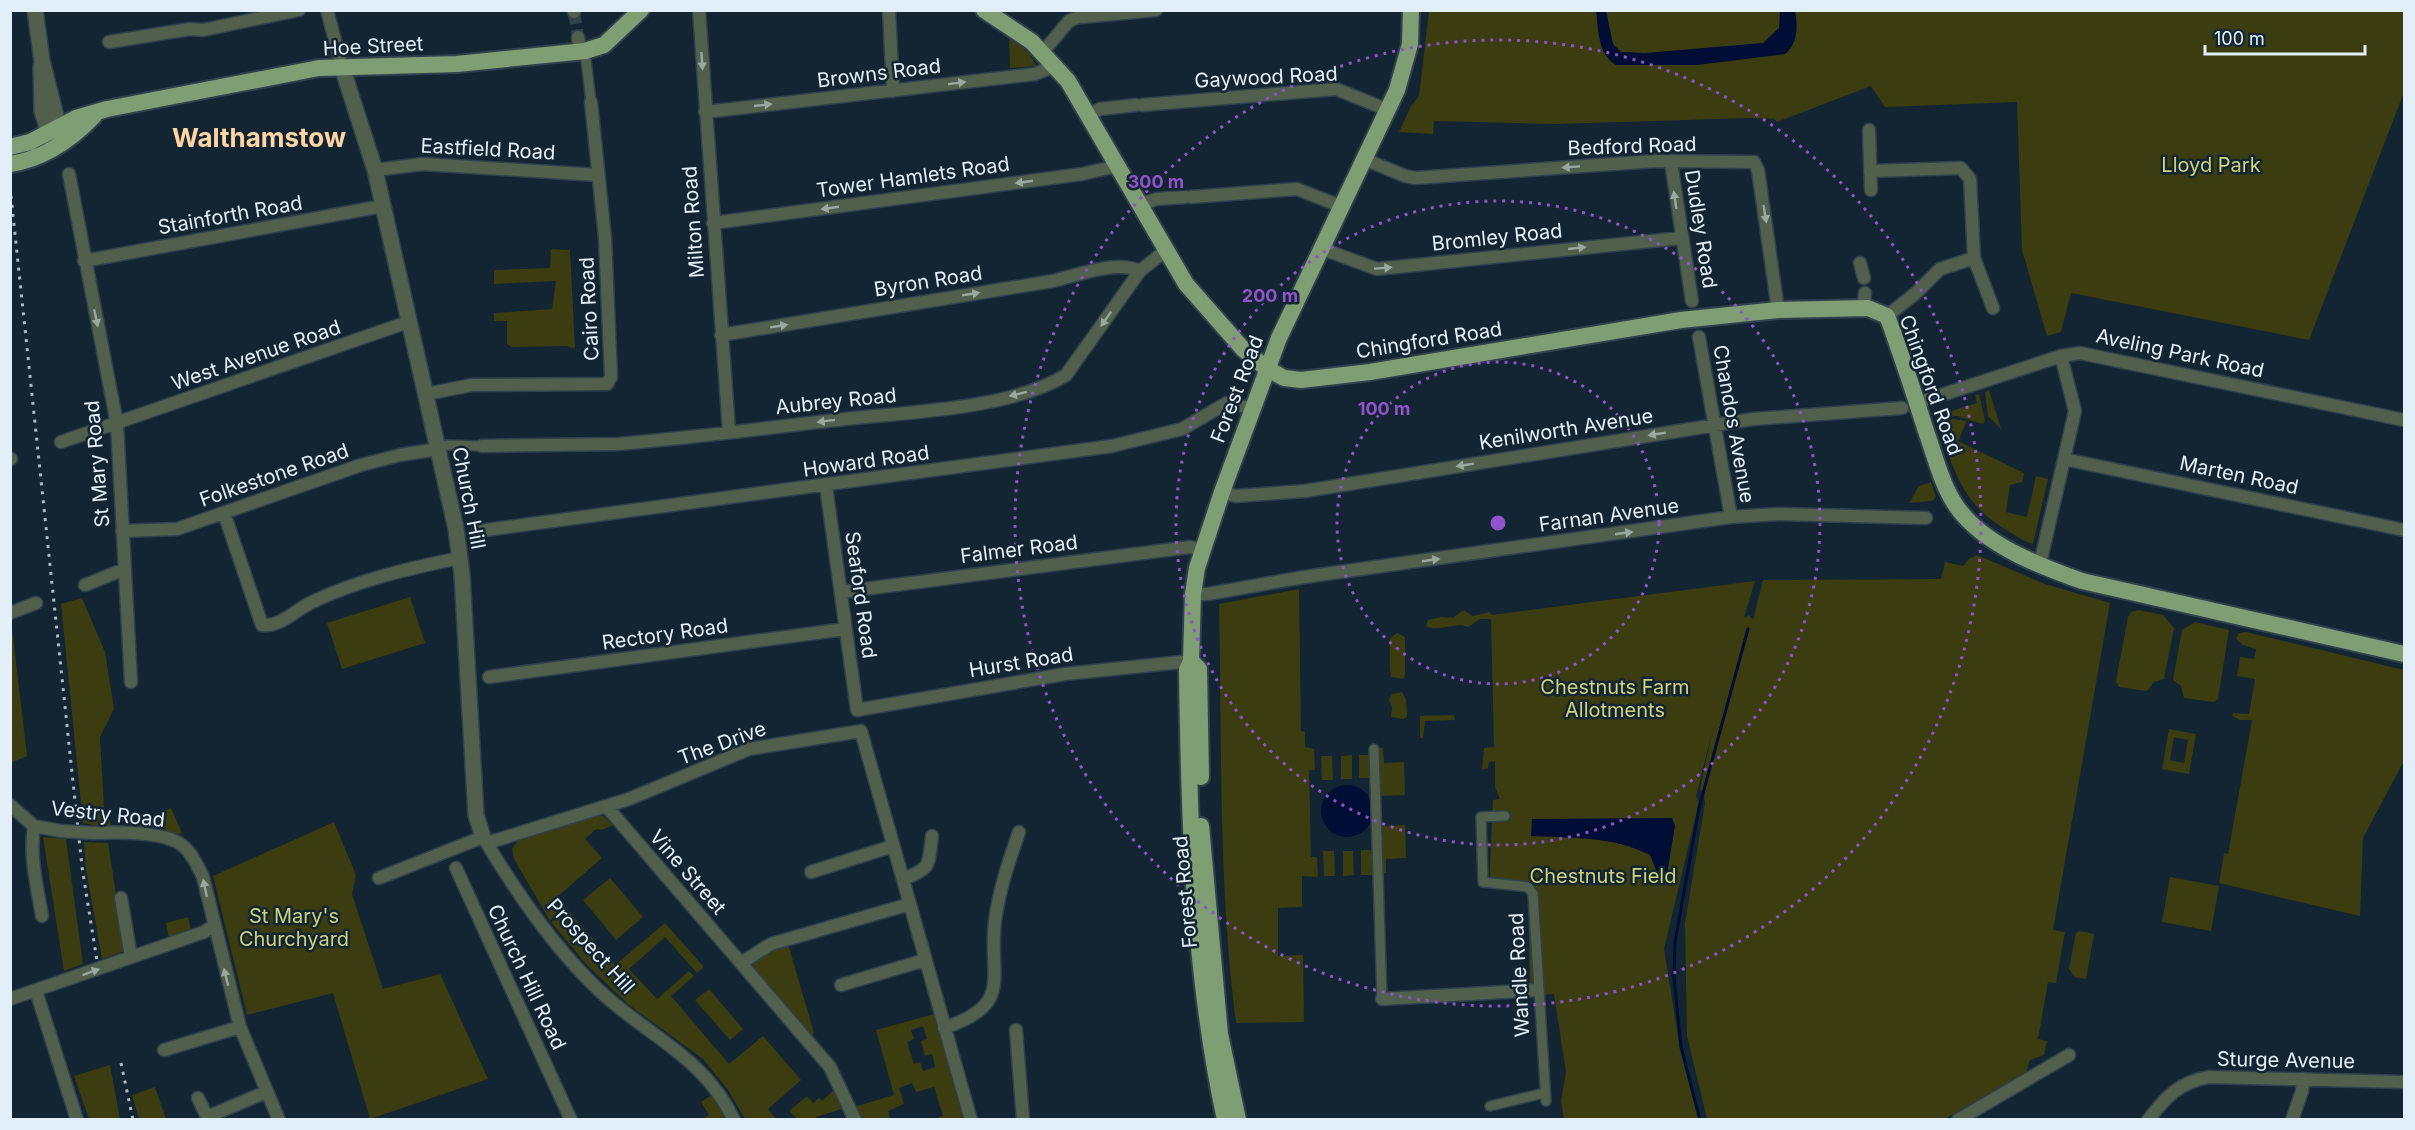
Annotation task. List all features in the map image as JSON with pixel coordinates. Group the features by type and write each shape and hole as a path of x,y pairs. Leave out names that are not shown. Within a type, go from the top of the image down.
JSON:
{"main road":[{"name":"Hoe Street","path":"17,163 97,113 304,71 342,67 457,64 604,45 641,10"},
{"path":"984,10 1048,58 1074,88 1165,251 1206,309 1238,344 1266,368"},
{"name":"Forest Road","path":"1225,1119 1205,1013 1196,922 1187,674 1191,661 1192,594 1202,550 1222,492 1246,406 1324,250 1340,206 1388,110 1408,57 1411,10"},
{"name":"Hoe Street","path":"15,146 56,137"},
{"name":"Chingford Road","path":"1266,368 1292,380 1319,378 1681,320 1864,300 1887,316 1909,405 1946,486 1963,515 1997,542 2040,564 2082,581 2404,654"},
{"name":"Forest Road","path":"1191,661 1199,669 1201,816 1214,977 1220,1034 1238,1119"}],"street":[{"path":"34,10 42,61 50,86 56,137"},
{"path":"109,42 190,28 203,30 299,10"},
{"path":"327,10 342,67"},
{"name":"Milton Road","path":"699,10 729,431"},
{"path":"889,10 892,91"},
{"path":"1048,58 1069,21 1080,17 1156,10"},
{"name":"Cairo Road","path":"426,394 472,385 607,384 611,376 598,175 591,102 581,47"},
{"name":"Browns Road","path":"705,112 1035,74 1045,70 1048,58"},
{"name":"Church Hill","path":"342,67 375,170 408,322 426,394 443,447 460,558 475,804 485,840"},
{"name":"Gaywood Road","path":"1089,115 1100,109 1336,89 1388,110"},
{"path":"1869,130 1870,190"},
{"name":"Bedford Road","path":"1364,159 1405,176 1671,162 1750,161 1756,165 1778,310"},
{"name":"Dudley Road","path":"1671,162 1692,301"},
{"name":"Eastfield Road","path":"375,170 423,164 598,175"},
{"name":"Tower Hamlets Road","path":"713,224 1082,174 1117,166"},
{"path":"1870,171 1961,168 1966,171 1970,179 1974,258 1993,308"},
{"name":"St Mary Road","path":"69,174 117,424 131,682"},
{"path":"1139,205 1157,199 1297,189 1340,206"},
{"name":"Stainforth Road","path":"84,261 383,206"},
{"name":"Bromley Road","path":"1324,250 1377,269 1681,238"},
{"name":"Aubrey Road","path":"443,447 619,444 964,406 1051,384 1071,370 1140,271 1165,251"},
{"path":"1887,316 1916,293 1940,269 1974,258"},
{"path":"1860,263 1864,278"},
{"name":"Byron Road","path":"721,335 1053,281 1106,269 1132,268 1140,271"},
{"name":"West Avenue Road","path":"61,442 408,322"},
{"name":"Chandos Avenue","path":"1699,337 1731,517"},
{"name":"Aveling Park Road","path":"1909,405 2061,356 2088,354 2404,420"},
{"path":"2040,564 2075,406 2061,356"},
{"name":"Howard Road","path":"478,531 826,486 1131,442 1182,429 1227,403 1246,406"},
{"name":"Kenilworth Avenue","path":"1222,492 1236,496 1305,491 1715,424 1909,405"},
{"name":"Folkestone Road","path":"122,531 177,529 400,455 443,447"},
{"name":"Marten Road","path":"2064,459 2404,530"},
{"name":"Seaford Road","path":"826,486 857,710"},
{"path":"224,513 262,625 274,624 312,602 344,589 414,567 460,558"},
{"name":"Farnan Avenue","path":"1192,594 1208,594 1731,517 1779,514 1926,518"},
{"name":"Falmer Road","path":"841,592 1190,547 1202,550"},
{"path":"85,585 124,569"},
{"path":"10,613 36,603"},
{"name":"Rectory Road","path":"489,677 845,628"},
{"name":"Hurst Road","path":"857,710 1065,674 1191,661"},
{"name":"The Drive","path":"485,840 606,807 749,749 861,731 971,1119"},
{"path":"1374,749 1382,999 1537,990"},
{"name":"Vestry Road","path":"10,805 34,826 61,831 154,836 174,841 189,852 203,876 213,926"},
{"name":"Vine Street","path":"606,807 830,1067 855,1119"},
{"name":"Wandle Road","path":"1490,1106 1545,1097 1533,894 1528,887 1483,882 1481,817 1505,816"},
{"path":"34,826 31,841 42,916"},
{"path":"944,1028 970,1018 986,1004 992,994 996,975 995,919 1005,874 1019,832"},
{"path":"903,879 923,872 927,868 932,836"},
{"path":"379,878 451,849 485,840"},
{"name":"Prospect Hill","path":"485,840 530,908 580,969 602,993 689,1059 717,1090 734,1119"},
{"path":"811,872 893,846"},
{"name":"Church Hill Road","path":"451,849 456,868 571,1119"},
{"path":"121,898 132,957"},
{"path":"741,963 771,944 910,904"},
{"path":"10,999 213,926 240,1027 279,1119"},
{"path":"841,985 925,960"},
{"path":"36,991 77,1119"},
{"path":"164,1050 240,1027"},
{"path":"1016,1029 1023,1119"},
{"path":"1958,1119 2069,1055"},
{"name":"Sturge Avenue","path":"2148,1119 2172,1091 2182,1084 2201,1078 2404,1082"},
{"path":"2292,1119 2302,1090 2303,1079"},
{"path":"198,1098 207,1117 266,1092"}],"green space":[{"name":"Lloyd Park","path":"1429,11 2404,11 2404,92 2309,340 2071,293 2061,332 2047,336 2022,250 2017,102 1885,107 1871,86 1777,122 1774,119 1752,118 1554,124 1434,121 1433,134 1399,132 1411,106 1419,96"},
{"path":"1009,36 1030,54 1036,66 1010,68"},
{"path":"551,249 570,250 575,349 567,346 512,347 507,344 507,321 494,321 494,313 552,309 556,281 494,284 494,270 550,268"},
{"path":"1989,390 2001,429 1988,416 1985,392"},
{"path":"1979,394 1985,421 1983,424 1957,416 1936,419 1936,416 1977,403 1975,395"},
{"path":"1952,419 1967,421 1958,441 2024,473 2022,482 2010,485 2006,512 2027,517 2036,476 2048,479 2033,544 2020,539 1994,522 1982,512 1965,491 1942,437 1947,436 1944,428 1940,429 1938,426"},
{"path":"1931,482 1936,497 1932,501 1909,503 1919,486"},
{"path":"1977,555 2045,584 2110,603 2053,930 2065,932 2056,983 2048,982 2038,1039 2047,1041 2044,1055 2030,1060 2026,1072 1945,1119 1707,1119 1687,1036 1685,923 1705,803 1704,794 1700,789 1712,733 1696,796 1699,802 1664,949 1680,1048 1699,1119 1564,1119 1561,1101 1566,1072 1554,994 1530,996 1528,890 1489,889 1493,800 1500,799 1495,787 1495,761 1489,762 1488,768 1482,770 1484,748 1494,747 1491,619 1480,619 1468,627 1458,625 1436,628 1426,626 1428,620 1441,617 1453,618 1463,610 1473,616 1489,612 1492,615 1755,581 1744,618 1749,615 1753,620 1763,580 1941,579 1945,562 1963,566"},
{"path":"1299,589 1301,731 1305,732 1305,747 1314,749 1315,770 1309,770 1311,857 1317,857 1318,877 1302,876 1302,907 1278,908 1278,956 1303,955 1304,1022 1236,1023 1226,918 1219,604"},
{"path":"410,597 425,643 342,669 327,623"},
{"path":"82,598 105,652 114,709 100,737 104,808 113,829 83,823 61,604"},
{"path":"2139,610 2163,615 2174,628 2164,679 2154,682 2147,691 2119,687 2116,681 2128,617 2131,612"},
{"path":"10,619 27,756 11,763"},
{"path":"2195,622 2229,630 2218,699 2214,702 2184,698 2181,686 2173,680 2182,630"},
{"path":"2246,632 2404,670 2404,761 2363,838 2360,916 2219,883 2224,853 2228,854 2252,720 2240,720 2232,716 2233,713 2249,714 2255,679 2237,676 2240,657 2254,659 2256,649 2243,645 2236,639 2239,633"},
{"path":"1397,633 1405,637 1404,679 1391,677 1390,638"},
{"path":"1402,692 1406,700 1407,717 1403,719 1391,717 1392,707 1389,700 1392,694"},
{"path":"1454,715 1455,720 1425,721 1423,738 1420,738 1420,716"},
{"path":"2169,729 2196,734 2189,774 2162,769","holes":["2174,737 2188,740 2184,763 2170,760"]},
{"path":"1379,748 1383,748 1384,763 1404,762 1405,795 1380,796"},
{"path":"1352,755 1352,779 1341,779 1341,756"},
{"path":"1359,755 1370,755 1371,778 1359,778"},
{"path":"1321,756 1332,756 1333,780 1322,780"},
{"path":"171,808 182,833 176,835 126,826"},
{"path":"595,815 603,816 613,825 602,830 596,829 585,839 602,858 557,897 565,908 550,921 514,859 512,848 518,841"},
{"name":"St Mary's Churchyard","path":"334,822 356,875 352,894 383,989 440,974 488,1079 370,1119 333,993 247,1015 213,876"},
{"path":"1405,825 1406,858 1386,859 1386,873 1382,873 1380,826"},
{"path":"43,837 66,839 83,964 64,971"},
{"path":"84,842 108,843 125,951 102,959 86,869"},
{"path":"1361,850 1372,850 1372,875 1361,875"},
{"path":"1323,851 1334,851 1335,876 1324,876"},
{"path":"1343,851 1353,851 1354,875 1343,876"},
{"path":"2170,877 2219,886 2211,931 2162,922"},
{"path":"610,878 643,917 616,940 583,900"},
{"path":"567,909 615,965 665,923 704,967 697,973 665,937 629,969 657,999 689,971 694,976 671,996 729,1064 763,1036 801,1080 768,1109 776,1119 745,1119 728,1090 703,1059 629,1005 587,965 551,922"},
{"path":"188,917 191,931 169,938 166,923"},
{"path":"2080,931 2094,934 2086,979 2075,977 2069,969 2076,933"},
{"path":"788,944 814,1033 812,1035 753,967 753,962 773,949"},
{"path":"709,989 743,1029 730,1040 695,1000"},
{"path":"934,1014 963,1119 935,1119 943,1116 934,1087 916,1092 912,1083 899,1088 904,1104 888,1111 890,1118 858,1119 854,1107 894,1095 876,1030","holes":["923,1026 927,1039 921,1041 925,1056 932,1054 935,1067 923,1071 920,1062 914,1064 907,1042 914,1039 911,1030"]},
{"path":"110,1065 120,1119 89,1119 74,1076"},
{"path":"155,1087 166,1119 139,1119 132,1095"},
{"path":"834,1090 842,1109 816,1117 816,1120 797,1119 789,1111 807,1096 813,1103 819,1098 822,1101"},
{"path":"713,1094 728,1119 702,1119 709,1115 701,1102"}],"water":[{"path":"1596,11 1606,11 1613,44 1621,52 1645,53 1763,43 1779,28 1780,11 1795,11 1797,28 1795,40 1785,54 1697,65 1616,65 1602,48"},
{"path":"1342,785 1352,785 1361,789 1369,797 1373,811 1369,825 1361,833 1352,837 1342,837 1333,833 1325,825 1321,816 1321,806 1325,797 1333,789"},
{"path":"1672,818 1675,826 1667,874 1662,876 1658,875 1650,855 1621,844 1592,839 1531,836 1532,819"}],"waterway":[{"path":"1700,1120 1681,1047 1674,978 1675,942 1699,808 1748,629"}],"tunnel":[{"path":"574,12 578,37"}],"railway":[{"path":"10,187 82,867 97,961"},
{"path":"121,1063 133,1120"}],"district":[{"name":"Walthamstow","path":"259,137"}],"park label":[{"name":"Chestnuts Farm Allotments","path":"1615,698"},
{"name":"Chestnuts Field","path":"1603,876"}]}
